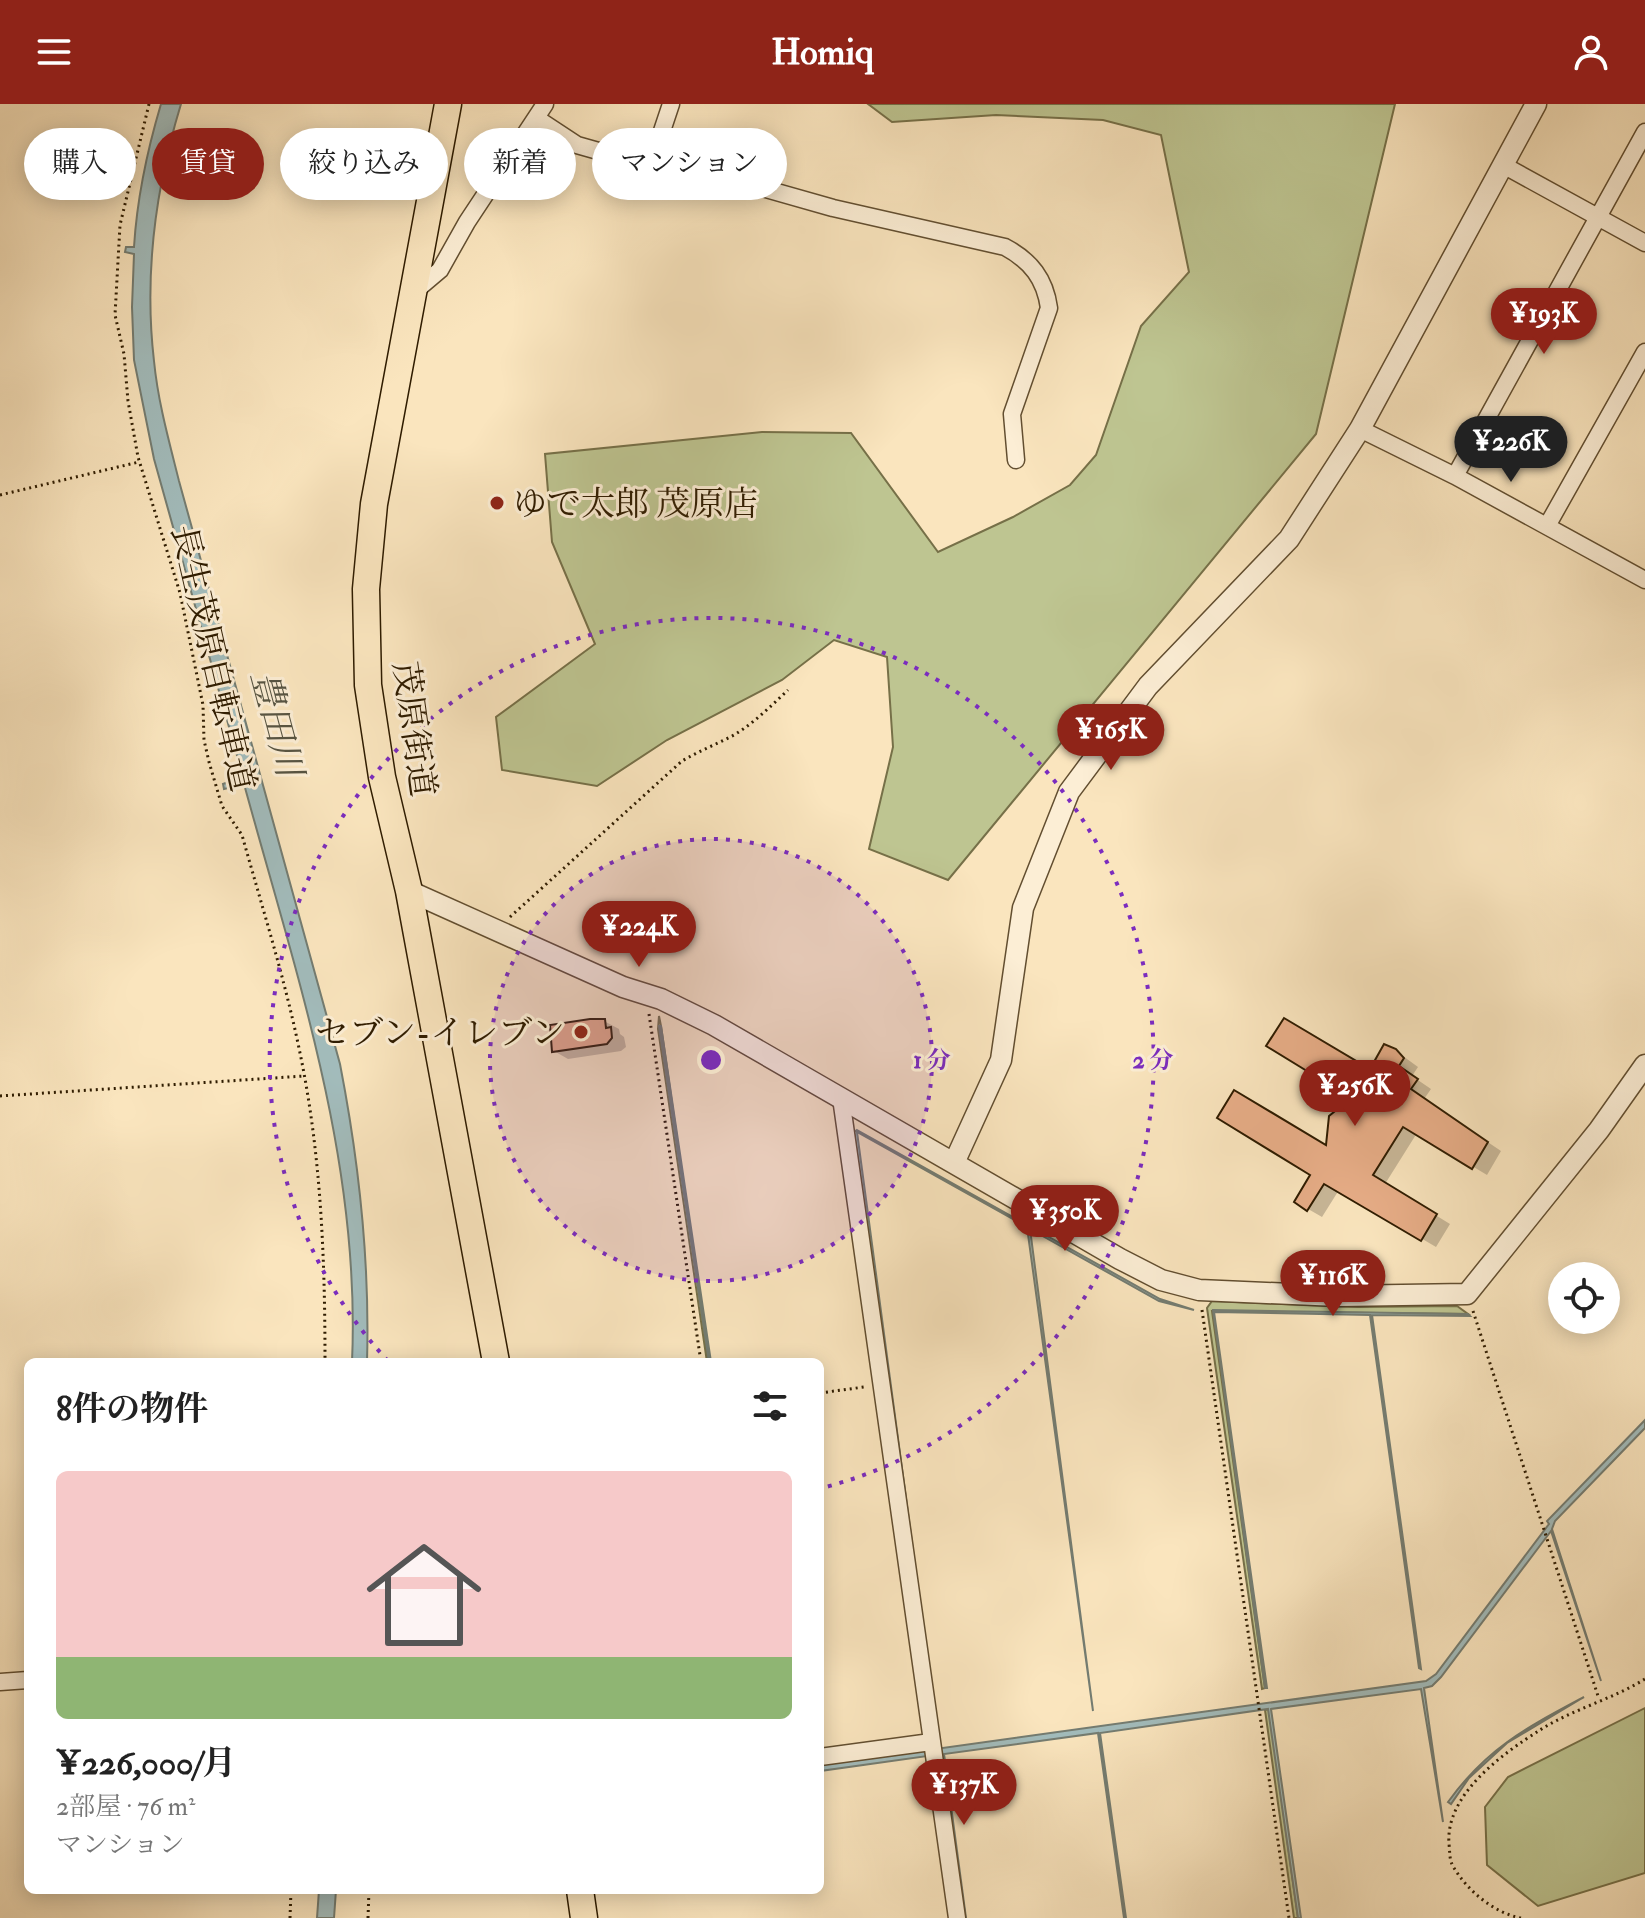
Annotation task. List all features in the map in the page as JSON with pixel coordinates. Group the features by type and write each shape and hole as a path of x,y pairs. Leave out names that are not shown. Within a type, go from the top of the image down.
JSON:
{"main road":[{"name":"茂原街道","path":"448,104 374,504 366,589 368,685 382,777 409,891 495,1358"},
{"path":"581,1894 584,1918"}],"street":[{"path":"663,128 671,104"},
{"path":"954,1163 1001,1060 1023,908 1069,792 1148,686 1289,539 1360,429 1536,104"},
{"path":"414,292 440,270 467,222 541,111 577,145 592,149"},
{"path":"1455,476 1645,132"},
{"path":"1503,165 1645,243"},
{"path":"787,195 1005,247 1021,256 1036,271 1047,294 1049,308 1012,414 1016,460"},
{"path":"1547,526 1645,352"},
{"path":"1360,429 1455,476 1645,580"},
{"path":"409,891 714,1025 1120,1259 1161,1280 1199,1290 1338,1296 1467,1294 1599,1130 1645,1065"},
{"path":"841,1098 957,1918"},
{"path":"0,1682 24,1680"},
{"path":"824,1756 931,1742"}],"path":[{"name":"長生茂原自転車道","path":"149,104 120,225 115,315 124,354 128,401 139,462 180,593 203,705 203,728 209,762 222,806 242,835 292,1015 315,1148 323,1245 325,1358"},
{"path":"0,495 139,462"},
{"path":"495,930 682,761 757,720 788,690"},
{"path":"646,994 700,1358"},
{"path":"0,1096 304,1076"},
{"path":"1199,1290 1289,1918"},
{"path":"1467,1294 1599,1699"},
{"path":"824,1392 881,1385"},
{"path":"1521,1918 1489,1904 1465,1885 1450,1861 1448,1828 1461,1798 1486,1770 1540,1730 1645,1679"},
{"path":"290,1918 291,1894"},
{"path":"368,1918 369,1894"}],"green space":[{"path":"868,104 1395,104 1316,434 948,880 869,849 893,747 887,657 834,640 782,680 667,740 597,786 502,770 496,717 595,644 552,542 545,454 762,432 851,433 938,552 1013,517 1070,485 1096,455 1141,326 1189,272 1161,135 1103,120 996,115 892,122"},
{"path":"659,1016 708,1358 706,1358 658,1029"},
{"path":"1212,1301 1358,1307 1457,1306 1468,1314 1212,1311 1265,1688 1262,1689 1207,1308"},
{"path":"1645,1708 1645,1873 1538,1906 1487,1865 1485,1807 1508,1777"},
{"path":"1269,1709 1298,1918 1294,1918 1265,1710"}],"water":[{"path":"161,104 181,104 174,128 154,128"},
{"path":"152,136 152,200 159,200 150,296 158,391 179,481 340,1064 362,1212 367,1287 367,1358 352,1358 352,1288 346,1214 321,1069 244,784 224,789 223,784 243,777 154,459 134,360 134,254 125,252 126,247 134,247 143,175"},
{"path":"659,1026 710,1358 708,1358"},
{"path":"857,1130 1160,1299 1194,1310 1159,1301 1030,1229 1093,1711 1027,1227 857,1132 937,1730 854,1132"},
{"path":"1213,1310 1470,1316 1372,1315 1421,1669 1370,1315 1214,1312 1265,1688"},
{"path":"1645,1420 1645,1428 1555,1521 1552,1529 1601,1681 1551,1531 1441,1677 1432,1686 1424,1688 1443,1822 1421,1689 1271,1709 1301,1918 1298,1918 1268,1709 1100,1733 1126,1918 1098,1733 944,1754 966,1918 963,1918 927,1756 824,1770 824,1764 1426,1681 1436,1674 1549,1524 1547,1521"},
{"path":"1584,1697 1507,1743 1469,1778 1451,1804 1448,1802 1463,1783 1493,1753 1509,1741 1526,1730"},
{"path":"319,1894 336,1894 334,1918 317,1918"}],"building":[{"path":"1284,1018 1370,1069 1384,1044 1396,1049 1404,1058 1399,1066 1418,1079 1411,1089 1488,1142 1472,1169 1403,1127 1373,1175 1437,1214 1421,1241 1324,1184 1307,1211 1294,1202 1310,1175 1217,1118 1234,1090 1326,1145 1329,1116 1351,1098 1266,1046"},
{"name":"セブン-イレブン","path":"605,1019 606,1028 611,1027 612,1038 607,1044 552,1052 550,1025"}],"place":[{"name":"ゆで太郎 茂原店","path":"497,503"},
{"name":"セブン-イレブン","path":"581,1032"}],"water label":[{"name":"豊田川","path":"278,723"}]}
